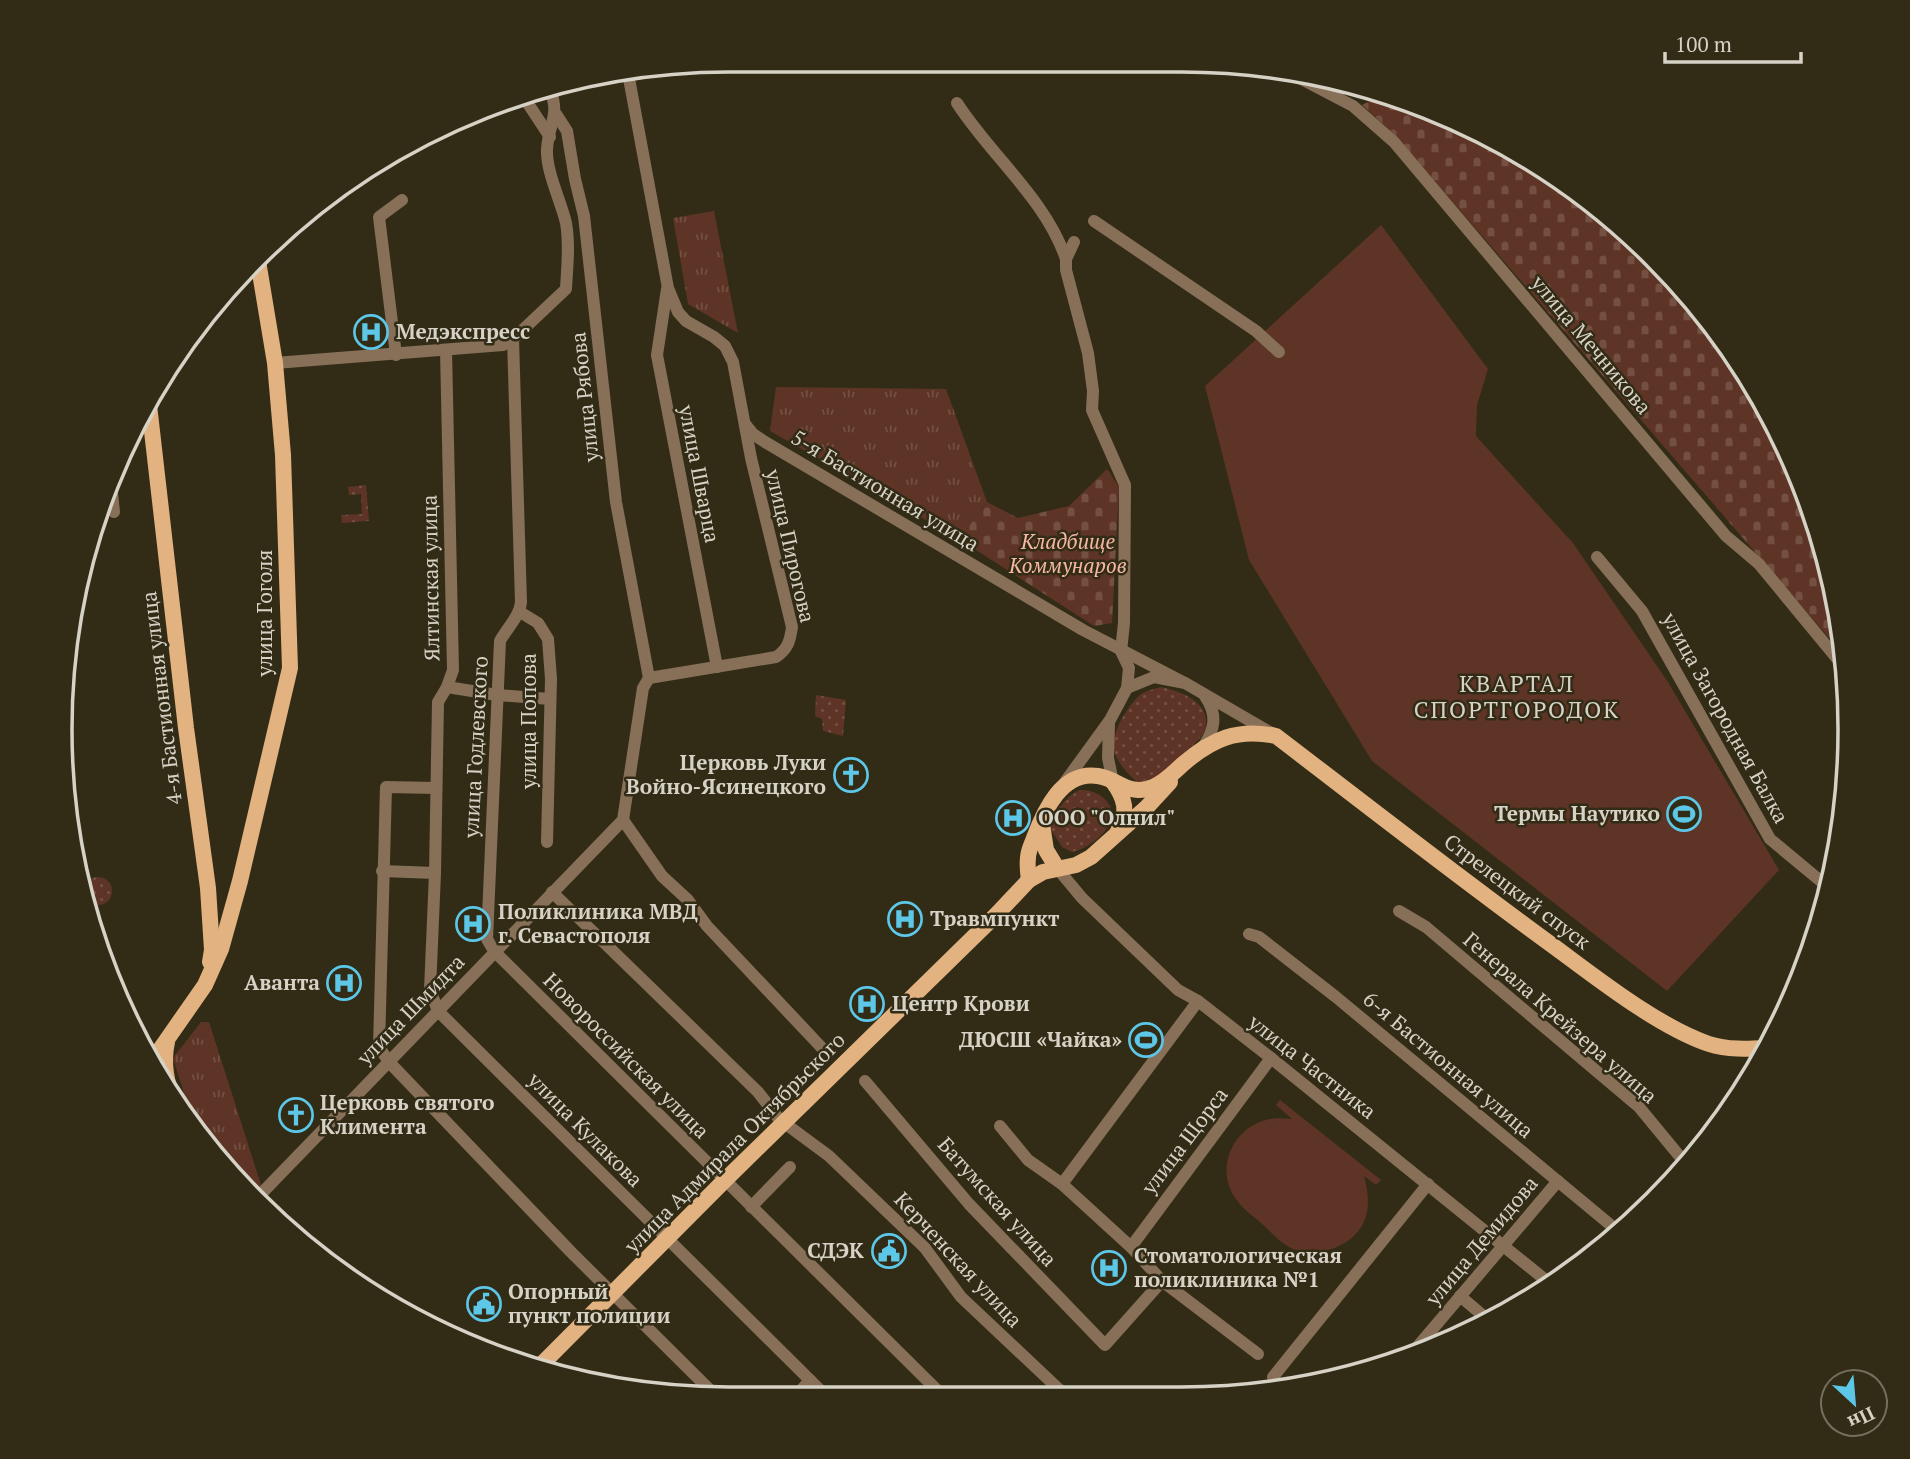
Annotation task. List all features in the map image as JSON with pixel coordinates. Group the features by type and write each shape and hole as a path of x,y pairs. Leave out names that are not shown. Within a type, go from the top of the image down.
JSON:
{"main road":[{"name":"улица Гоголя","path":"157,1053 205,985 221,949 240,881 290,668 283,455 275,363 259,269"},
{"name":"4-я Бастионная улица","path":"151,419 208,888 212,950 205,985"},
{"name":"Стрелецкий спуск","path":"1203,747 1231,735 1259,733 1276,736 1515,918 1633,1002 1687,1035 1710,1044 1732,1049 1755,1048"},
{"path":"1029,880 1027,856 1042,818 1059,790 1082,777 1099,776 1134,790 1150,788 1164,780 1203,747"},
{"path":"1042,818 1043,840 1057,868 1083,862 1147,807 1203,747"},
{"path":"1113,782 1121,794 1125,808 1123,823 1115,836"},
{"name":"улица Адмирала Октябрьского","path":"545,1361 1029,880 1057,868"},
{"path":"164,1064 169,1034"}],"street":[{"path":"629,79 667,288"},
{"name":"улица Мечникова","path":"1313,85 1353,106 1394,142 1726,536 1759,564 1834,655"},
{"name":"улица Рябова","path":"513,339 566,289 569,244 547,150 556,114 553,96"},
{"path":"957,103 972,127 1046,216 1059,239 1088,353 1093,391 1092,410 1125,485 1124,623 1121,651 1129,668 1127,688 1110,720 1059,790"},
{"path":"528,104 550,137"},
{"name":"улица Рябова","path":"556,114 567,131 584,216 617,502 649,678"},
{"path":"396,355 379,217 402,200"},
{"path":"1094,221 1256,331 1279,352"},
{"path":"1066,259 1074,242"},
{"name":"улица Пирогова","path":"667,288 678,312 686,321 725,346 733,362 751,458 791,622 790,643 783,653 776,657 717,667"},
{"name":"улица Шварца","path":"667,288 657,355 717,667"},
{"path":"275,363 503,345 513,339 520,612"},
{"name":"Ялтинская улица","path":"438,1011 430,990 438,702 453,670 446,350"},
{"name":"5-я Бастионная улица","path":"743,421 753,434 765,442 1121,651 1185,683"},
{"name":"улица Пирогова","path":"751,458 755,444 765,442"},
{"path":"113,502 114,512"},
{"name":"улица Загородная Балка","path":"1597,557 1643,611 1770,839 1821,881"},
{"name":"улица Годлевского","path":"494,951 487,939 500,641 520,612"},
{"name":"улица Попова","path":"520,612 538,623 548,639 550,699 547,842"},
{"path":"717,667 649,678 643,688 623,820 662,876 688,900 707,926 822,1048"},
{"path":"1127,688 1154,677 1185,683 1276,736"},
{"path":"447,687 497,695 550,699"},
{"path":"1203,692 1212,707 1214,718 1214,727 1203,747"},
{"path":"1110,720 1108,750 1113,782"},
{"path":"436,788 386,787 379,1047 389,1062 613,1294 706,1386"},
{"name":"улица Шмидта","path":"262,1193 623,820"},
{"name":"улица Частника","path":"1057,868 1082,898 1178,990 1198,1001 1543,1278"},
{"path":"382,871 435,873"},
{"name":"Керченская улица","path":"552,892 758,1092 783,1123 829,1156 925,1248 961,1297 1056,1387"},
{"name":"Генерала Крейзера улица","path":"1399,911 1426,927 1639,1107 1680,1157"},
{"name":"6-я Бастионная улица","path":"1249,934 1259,937 1326,989 1612,1226"},
{"name":"Новороссийская улица","path":"494,951 934,1387"},
{"path":"1062,1184 1198,1001"},
{"name":"улица Кулакова","path":"438,1011 817,1387"},
{"name":"улица Щорса","path":"1131,1247 1271,1059"},
{"name":"Батумская улица","path":"865,1081 969,1204 1105,1345 1162,1281"},
{"path":"1000,1126 1028,1160 1062,1184 1131,1247 1162,1281 1258,1354"},
{"path":"751,1207 790,1167"},
{"name":"улица Демидова","path":"1423,1340 1558,1181"},
{"path":"1273,1377 1428,1184"},
{"path":"1460,1296 1481,1314"},
{"path":"804,1387 810,1380"}],"green space":[{"path":"1371,100 1392,107 1432,122 1509,160 1581,208 1614,235 1646,264 1675,296 1727,364 1750,401 1788,478 1816,559 1833,642 1394,134 1362,105"},
{"path":"714,211 738,333 688,304 673,218"},
{"path":"1381,225 1488,369 1477,405 1476,436 1573,543 1668,682 1779,870 1667,991 1372,761 1249,560 1205,386"},
{"path":"776,387 946,389 987,502 959,539 770,431"},
{"name":"Кладбище Коммунаров","path":"1107,469 1119,487 1112,623 1094,626 959,539 987,502 1018,518 1069,506"},
{"path":"366,485 369,521 342,523 341,515 362,514 361,494 349,495 348,487"},
{"path":"1161,687 1176,691 1198,704 1206,717 1205,730 1170,768 1153,778 1137,782 1118,759 1114,750 1115,736 1121,720 1135,700 1144,692"},
{"path":"816,695 846,700 843,736 823,731 822,719 815,716"},
{"path":"1079,790 1101,796 1109,804 1112,813 1106,830 1099,838 1072,852 1062,847 1050,828 1060,806"},
{"path":"103,878 111,886 108,901 95,904 89,880"},
{"path":"201,1022 209,1022 261,1185 259,1189 208,1130 186,1099 173,1058"},
{"path":"1280,1100 1381,1180 1376,1185 1364,1176 1368,1208 1364,1223 1354,1236 1340,1246 1314,1252 1289,1247 1244,1208 1231,1191 1228,1158 1238,1138 1255,1124 1266,1120 1292,1119 1276,1105"}],"place":[{"name":"Медэкспресс","path":"371,332"},
{"name":"Церковь Луки Войно-Ясинецкого","path":"851,775"},
{"name":"Термы Наутико","path":"1684,814"},
{"name":"ООО \"Олнил\"","path":"1013,818"},
{"name":"Травмпункт","path":"905,919"},
{"name":"Поликлиника МВД г. Севастополя","path":"473,924"},
{"name":"Аванта","path":"344,983"},
{"name":"Центр Крови","path":"867,1004"},
{"name":"ДЮСШ «Чайка»","path":"1146,1040"},
{"name":"Церковь святого Климента","path":"296,1115"},
{"name":"СДЭК","path":"889,1251"},
{"name":"Стоматологическая поликлиника №1","path":"1109,1268"},
{"name":"Опорный пункт полиции","path":"484,1304"}],"district":[{"name":"КВАРТАЛ СПОРТГОРОДОК","path":"1517,697"}]}
